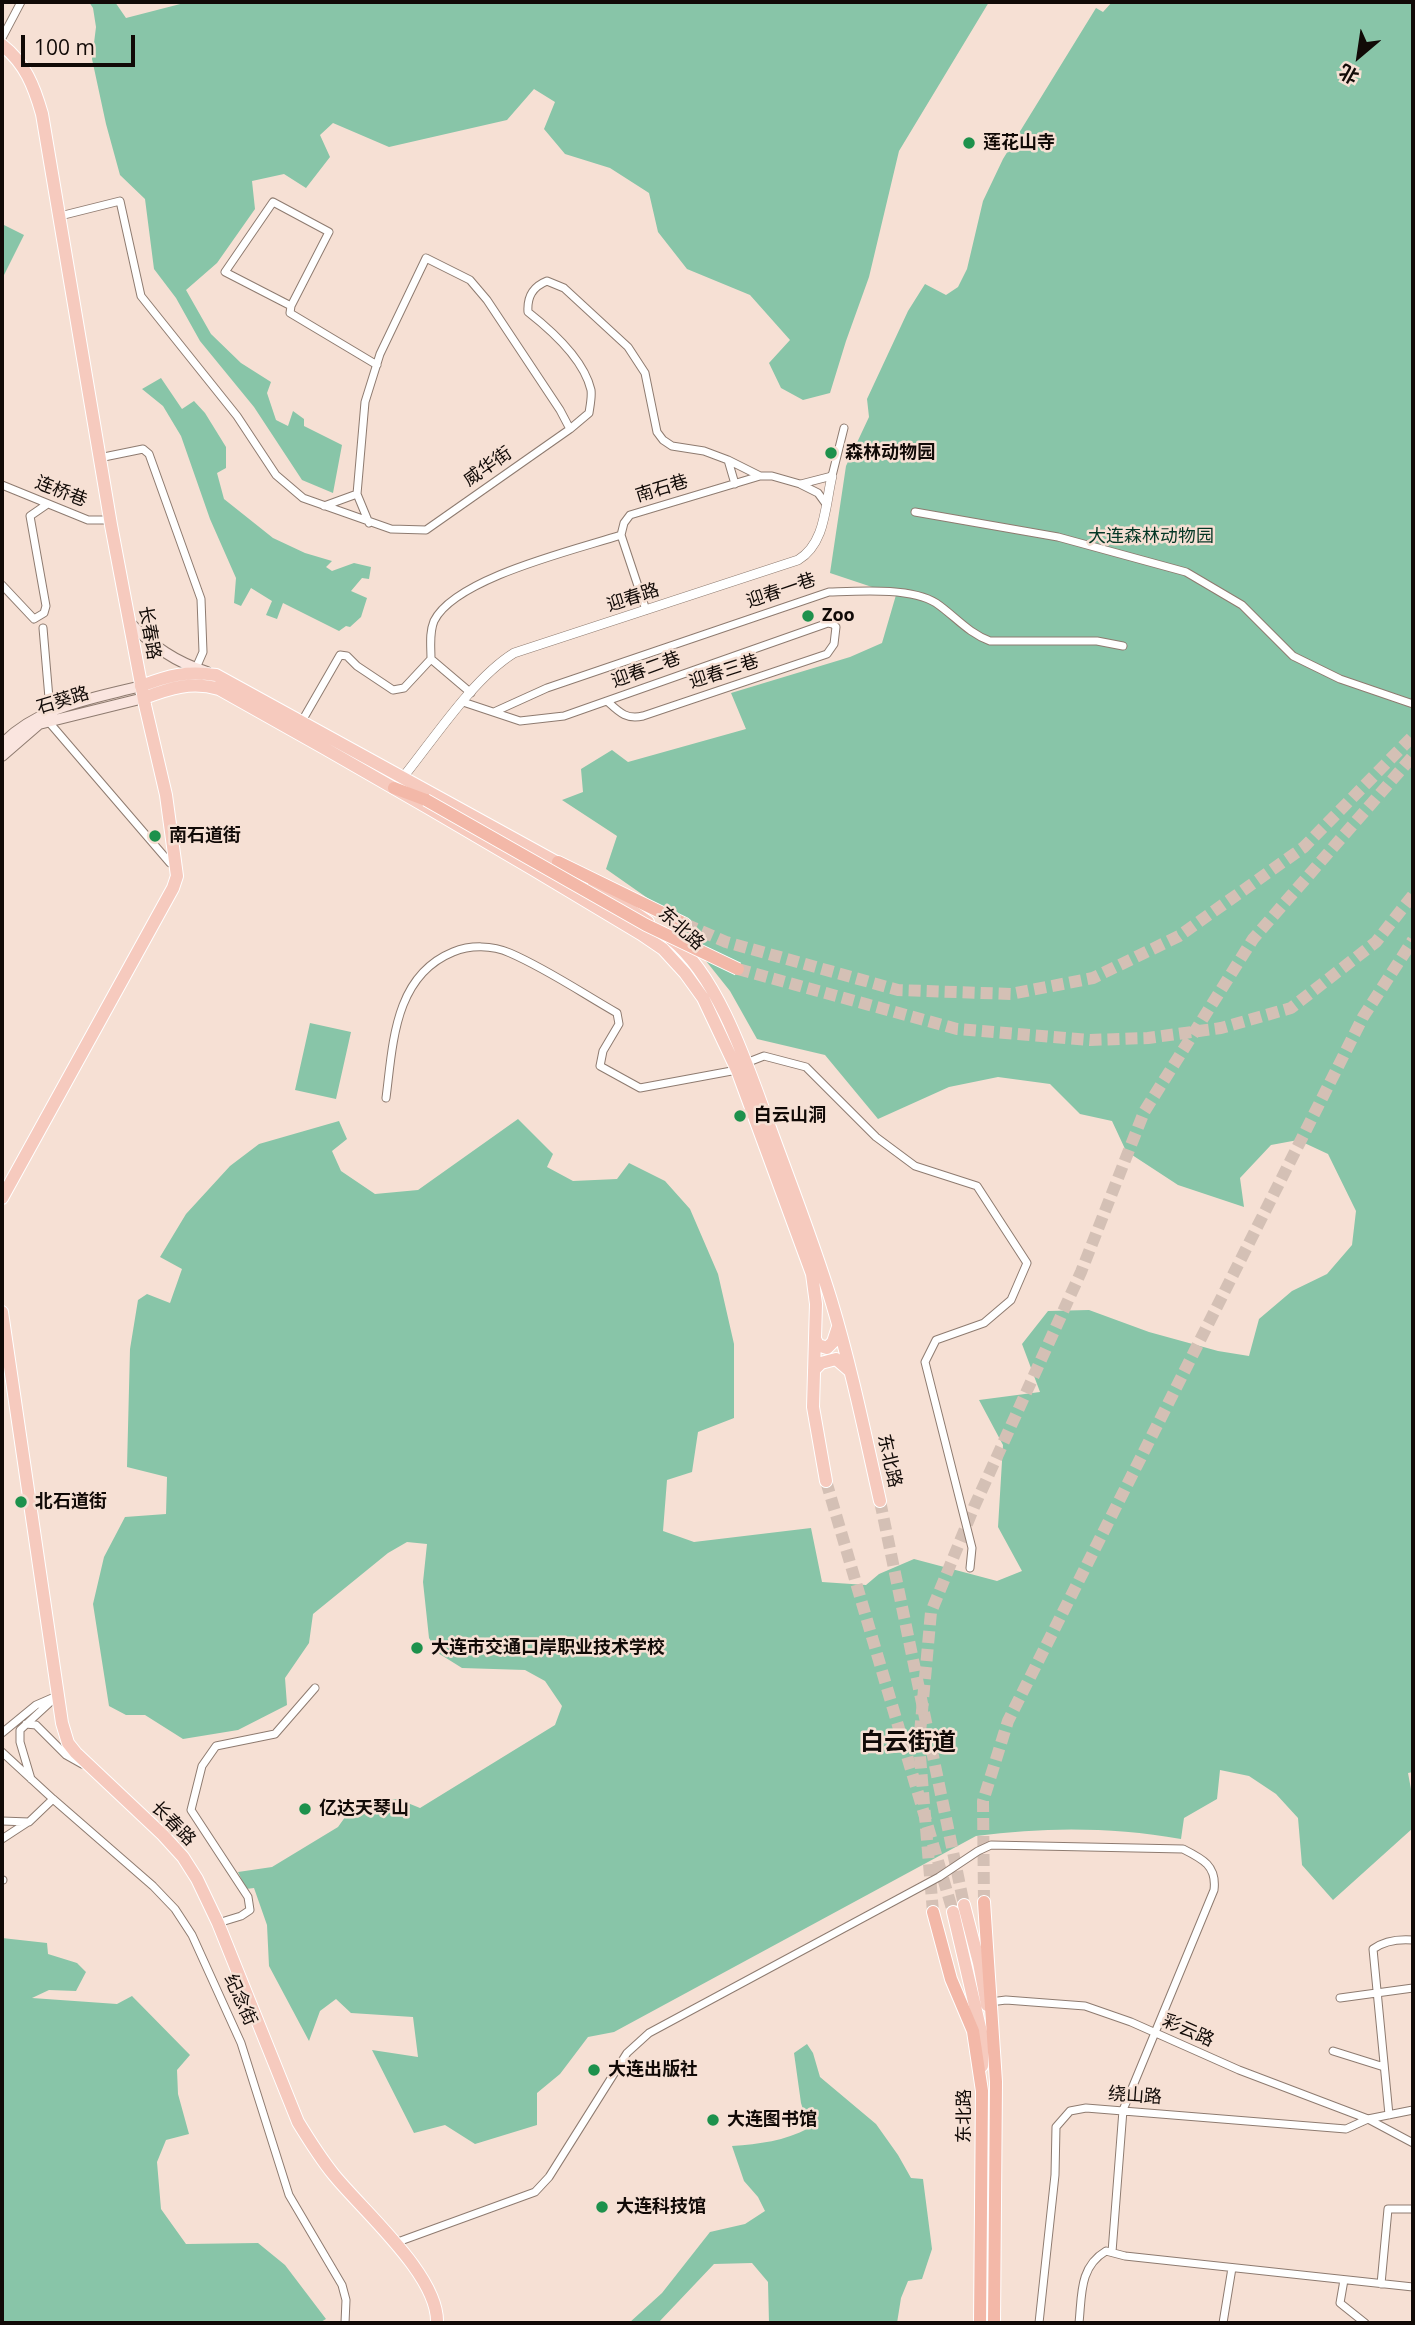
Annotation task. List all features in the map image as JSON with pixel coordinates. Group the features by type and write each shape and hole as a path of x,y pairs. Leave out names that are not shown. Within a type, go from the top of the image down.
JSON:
{"highway":[{"path":"394,788 426,800 646,925 738,969"},
{"path":"558,862 685,924"},
{"name":"东北路","path":"984,1902 996,2082 994,2323"},
{"path":"933,1912 951,1979 972,2031 982,2091"},
{"name":"东北路","path":"980,2323 982,2091"}],"main road":[{"name":"长春路","path":"2,45 19,62 35,87 42,114 99,458 143,692 166,795 177,876 173,888 6,1185 2,1198"},
{"path":"130,623 153,646 183,664 216,675"},
{"name":"东北路","path":"143,692 164,678 193,672 216,675 558,862 627,905 677,944 694,962 719,1004 812,1274 816,1304 813,1407 826,1481"},
{"name":"东北路","path":"143,692 200,684 219,689 394,788 663,949 703,998 741,1067 816,1253 850,1371 880,1501"},
{"name":"石葵路","path":"2,744 20,727 49,716 143,692"},
{"name":"石葵路","path":"2,756 49,716"},
{"name":"长春路","path":"2,1312 55,1696 68,1743 86,1765 183,1857 197,1879 218,1923 299,2122 333,2174 424,2280 432,2294 437,2323"},
{"path":"815,1339 818,1345 827,1349 833,1342 838,1327"},
{"path":"814,1370 821,1363 836,1360 850,1371"},
{"name":"东北路","path":"982,2091 982,2036 959,1908 979,1963 992,2037"}],"street":[{"path":"2,37 22,2"},
{"name":"威华街","path":"60,216 120,201 141,296 237,416 276,475 303,498 324,507 391,530 426,530 589,413 592,391 582,370 555,334 528,312 527,300 537,285 547,281 564,288 628,347 645,373 657,432 663,440 673,446 704,451 760,476 772,476 800,484"},
{"path":"290,306 225,272 273,202 329,232 290,306 290,313 377,365"},
{"path":"369,523 356,494 365,402 377,365 426,258 470,280 494,311 570,429"},
{"name":"迎春路","path":"394,788 471,693 514,653 798,560 813,549 844,428"},
{"path":"99,458 143,449 149,454 201,599 204,652 197,668"},
{"path":"728,460 735,484"},
{"name":"南石巷","path":"621,535 624,523 630,515 760,476"},
{"path":"800,484 831,476"},
{"path":"800,484 818,493 826,504"},
{"name":"连桥巷","path":"2,485 88,520 110,520"},
{"path":"324,507 356,494"},
{"path":"2,585 34,619 44,613 46,606 30,516 46,505"},
{"path":"915,512 1058,537 1186,572 1242,605 1293,656 1340,680 1413,704"},
{"path":"302,722 340,655 347,656 393,690 404,688 431,659 433,624 452,599 484,581 621,535 646,610"},
{"name":"迎春一巷","path":"494,712 547,688 828,592 912,594 935,602 978,637 990,641 1097,641 1123,646"},
{"name":"迎春二巷","path":"463,702 520,721 564,716 828,623 836,628"},
{"path":"43,628 49,716 170,863"},
{"name":"迎春三巷","path":"607,701 632,719 643,716 827,654 834,644 836,628"},
{"path":"431,659 471,693"},
{"path":"386,1098 396,1023 418,976 438,958 460,950 485,946 508,952 617,1013 619,1024 603,1051 600,1066 640,1088 741,1067 764,1056 806,1067 876,1136 915,1166 977,1186 1027,1263 1011,1300 984,1323 936,1340 925,1362 972,1548 970,1568"},
{"path":"218,1923 241,1916 250,1910 248,1897 191,1810 202,1766 216,1746 275,1734 314,1688"},
{"path":"2,1733 36,1705 55,1696"},
{"path":"31,1780 20,1730 55,1696"},
{"path":"2,1726 13,1724"},
{"path":"25,1724 36,1725 45,1731 66,1755 86,1765"},
{"name":"纪念街","path":"2,1752 153,1886 175,1909 192,1935 241,2043 289,2195 342,2286 346,2300 345,2323"},
{"path":"2,1839 29,1822 52,1799"},
{"path":"2,1821 29,1822"},
{"path":"394,2243 535,2192 549,2177 627,2053 649,2033 939,1877 978,1850 991,1845 1183,1849 1198,1856 1209,1866 1216,1878 1214,1890 1123,2110 1112,2252"},
{"path":"1389,2115 1373,1949 1379,1944 1403,1939 1413,1940"},
{"path":"1340,1998 1413,1989"},
{"name":"彩云路","path":"990,2002 1006,2000 1085,2006 1131,2022 1238,2070 1368,2119 1413,2143"},
{"path":"1333,2051 1384,2067"},
{"name":"绕山路","path":"1038,2323 1055,2175 1056,2127 1070,2111 1086,2108 1123,2110 1346,2129 1368,2119 1413,2110"},
{"path":"1381,2284 1388,2209 1413,2209"},
{"path":"1079,2323 1084,2276 1091,2262 1106,2251 1232,2268 1413,2287"},
{"path":"1223,2323 1232,2268"},
{"path":"1344,2280 1340,2303 1365,2323"}],"green space":[{"path":"89,2 115,2 126,18 188,2 989,2 899,151 869,277 830,393 803,400 781,388 769,363 790,340 750,295 687,269 658,232 649,193 610,168 565,154 544,129 555,102 534,89 507,120 389,147 333,123 320,135 330,157 306,188 284,174 252,181 255,209 217,263 186,290 211,334 241,363 271,382 267,393 276,420 288,426 293,411 304,419 304,426 342,445 333,493 302,480 254,407 200,341 176,298 154,269 145,199 120,175 106,124 92,59 96,27 93,8"},
{"name":"大连森林动物园","path":"1112,2 1413,2 1413,1772 1408,1773 1413,1800 1413,1828 1333,1900 1302,1865 1298,1818 1276,1794 1249,1776 1220,1770 1217,1799 1184,1818 1181,1839 1129,1832 1078,1830 976,1836 614,2032 588,2037 560,2074 537,2093 537,2125 475,2144 445,2125 414,2133 372,2050 418,2057 413,2017 351,2013 336,1999 320,2011 309,2041 269,1966 267,1925 254,1888 246,1889 238,1872 272,1867 338,1827 353,1806 398,1799 420,1808 555,1725 562,1706 545,1681 525,1670 462,1668 438,1653 429,1638 423,1582 427,1544 407,1542 388,1553 313,1614 309,1643 285,1678 287,1705 238,1730 183,1739 145,1715 126,1715 109,1706 93,1604 104,1557 125,1517 166,1514 167,1477 127,1467 130,1349 138,1300 147,1294 170,1303 182,1269 160,1257 186,1214 230,1166 259,1144 339,1121 347,1139 332,1151 341,1171 375,1194 418,1190 518,1119 553,1154 547,1167 573,1181 617,1179 629,1163 665,1181 690,1209 718,1274 734,1344 734,1418 698,1432 692,1472 667,1480 663,1531 694,1542 811,1528 822,1582 866,1585 879,1574 914,1559 997,1581 1022,1571 998,1527 1003,1445 979,1400 1040,1392 1022,1344 1048,1311 1089,1310 1149,1332 1218,1351 1249,1356 1259,1319 1292,1291 1327,1274 1352,1245 1356,1211 1328,1154 1298,1140 1271,1145 1240,1178 1244,1207 1178,1185 1126,1151 1112,1121 1080,1114 1050,1084 998,1077 949,1087 878,1119 825,1055 757,1039 730,991 666,911 606,869 617,836 562,800 583,792 581,769 612,750 628,762 746,729 731,693 850,657 882,643 896,595 830,573 846,466 869,417 867,399 908,311 925,284 946,295 958,287 967,269 983,201 1003,159 1096,8 1103,12"},
{"path":"2,224 24,235 2,279"},
{"path":"161,378 182,409 194,401 205,413 226,447 226,468 217,473 224,499 273,538 305,553 332,561 326,567 332,571 354,563 371,567 369,579 362,578 351,591 367,598 361,617 350,627 346,626 339,631 283,603 277,619 266,615 272,601 251,588 241,606 234,603 236,578 210,519 181,436 163,406 142,389"},
{"path":"310,1023 351,1032 336,1099 295,1090"},
{"path":"2,1938 47,1943 48,1954 77,1963 86,1972 76,1991 49,1990 32,1998 117,2004 132,1996 190,2055 177,2070 178,2094 189,2134 166,2140 157,2162 161,2209 186,2244 258,2243 285,2265 326,2319 319,2323 2,2323"},
{"path":"807,2044 813,2053 820,2077 876,2124 911,2178 923,2179 932,2249 922,2279 908,2281 901,2298 897,2323 769,2323 768,2282 752,2263 714,2264 658,2323 629,2323 662,2293 710,2232 745,2224 765,2211 758,2197 744,2181 732,2146 772,2141 809,2128 801,2103 794,2053"}],"tunnel":[{"path":"685,924 726,942 898,990 1011,994 1093,978 1179,936 1304,847 1413,736"},
{"path":"933,1912 919,1744 931,1612 974,1507 1081,1272 1144,1112 1253,939 1413,756"},
{"path":"738,969 957,1029 1090,1040 1148,1038 1221,1028 1291,1008 1376,942 1413,895"},
{"path":"984,1902 983,1801 1008,1721 1363,1017 1413,940"},
{"path":"826,1481 953,1912"},
{"path":"880,1501 964,1905"}],"place":[{"name":"莲花山寺","path":"969,143"},
{"name":"森林动物园","path":"831,453"},
{"name":"Zoo","path":"808,616"},
{"name":"南石道街","path":"155,836"},
{"name":"白云山洞","path":"740,1116"},
{"name":"北石道街","path":"21,1502"},
{"name":"大连市交通口岸职业技术学校","path":"417,1648"},
{"name":"亿达天琴山","path":"305,1809"},
{"name":"大连出版社","path":"594,2070"},
{"name":"大连图书馆","path":"713,2120"},
{"name":"大连科技馆","path":"602,2207"}],"district":[{"name":"白云街道","path":"908,1743"}]}
